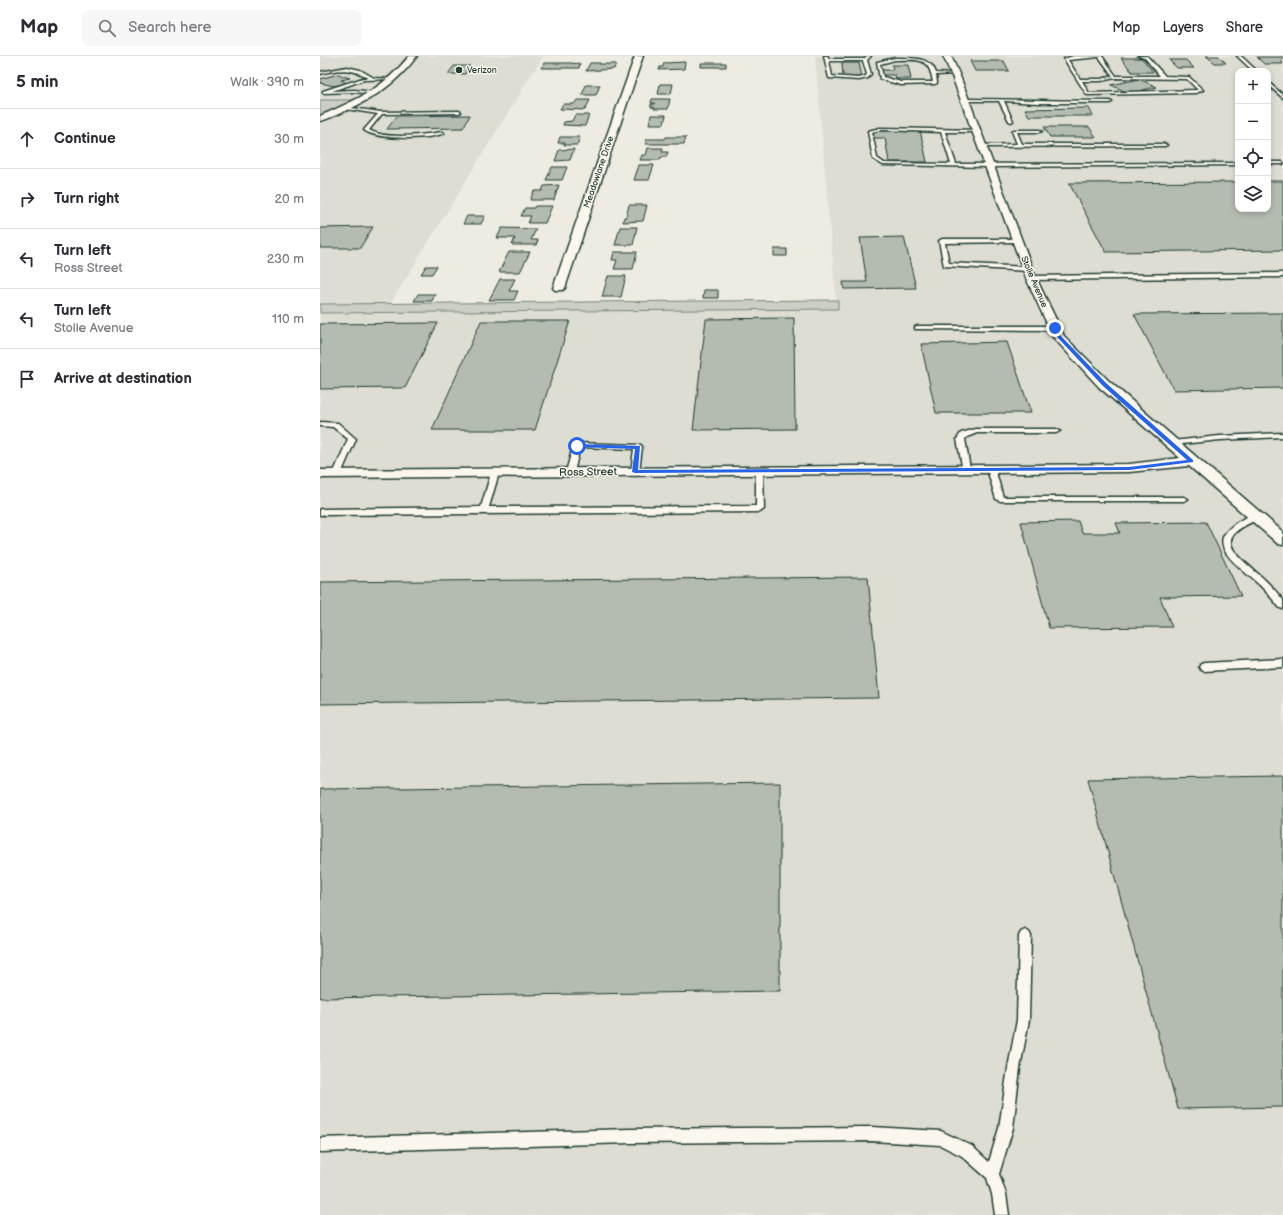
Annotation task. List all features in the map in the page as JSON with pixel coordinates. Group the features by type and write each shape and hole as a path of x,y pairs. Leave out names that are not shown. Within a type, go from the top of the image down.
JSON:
{"street":[{"path":"320,118 346,108 373,93 393,79 413,56"},
{"name":"Meadowlane Drive","path":"559,288 639,56"},
{"name":"Stolle Avenue","path":"947,56 977,131 1029,274 1059,337 1104,384 1283,540"},
{"name":"Ross Street","path":"320,474 1129,468 1191,461"}],"lane":[{"path":"865,60 868,74 867,77 846,79 830,77 827,58 865,60 869,56"},
{"path":"1079,80 1101,80 1115,77 1188,78 1201,90 1196,92 1088,94 1079,80 1066,59 1074,57 1100,56 1115,77"},
{"path":"1140,56 1146,57 1164,77"},
{"path":"1239,56 1252,68"},
{"path":"895,59 925,61 931,66 934,74 935,82 902,84 889,82 881,78 878,63 895,59"},
{"path":"320,73 352,68 363,72 372,78"},
{"path":"934,74 955,74"},
{"path":"322,91 364,79 393,79"},
{"path":"1271,85 1281,92 1283,97"},
{"path":"322,91 354,91 373,93"},
{"path":"965,100 1110,102"},
{"path":"1001,100 1011,121"},
{"path":"346,108 381,113 459,112"},
{"path":"381,113 366,130 369,134 378,136 402,136 434,135 442,133"},
{"path":"977,131 880,129 870,132 875,159 883,164 989,166 1235,164"},
{"path":"943,131 954,165"},
{"path":"1020,146 1014,131 1040,131"},
{"path":"982,146 1165,145"},
{"path":"1271,163 1283,163"},
{"path":"1017,240 942,241 946,265 1029,274 1283,275"},
{"path":"917,328 1055,328"},
{"path":"320,424 335,424 352,439 337,474"},
{"path":"966,469 961,439 964,435 976,431 1056,431"},
{"path":"1172,443 1220,438 1283,435"},
{"path":"570,472 577,446 638,447 635,472"},
{"path":"991,469 1000,499 1184,498"},
{"path":"320,512 760,509 759,471"},
{"path":"484,510 495,473"},
{"path":"1256,517 1233,528 1227,537 1227,545 1231,554 1242,566 1259,578 1283,606"},
{"path":"1204,667 1283,663"},
{"path":"992,1174 1006,1128 1014,1068 1024,1020 1025,936"},
{"path":"320,1145 630,1136 872,1134 941,1138 967,1151 992,1174 999,1194 1002,1215"}],"shaded area":[{"path":"320,56 543,56 390,304 320,304 320,119 359,100 320,100"},
{"path":"815,56 1283,56 1283,1215 320,1215 320,313 837,309"},
{"path":"320,100 360,100 320,119"},
{"path":"838,300 838,309 320,313 320,304"}],"building":[{"path":"1206,56 1219,56 1226,63 1215,63"},
{"path":"1257,57 1283,57 1283,60 1281,60 1283,64 1264,64"},
{"path":"1121,58 1142,58 1153,72 1132,72"},
{"path":"1169,60 1186,60 1194,68 1177,68"},
{"path":"970,61 1004,61 1009,71 975,71"},
{"path":"685,62 684,69 659,70 660,67 663,67 664,63"},
{"path":"544,63 580,64 579,68 541,68"},
{"path":"590,63 616,64 614,69 586,71"},
{"path":"701,63 726,63 726,67 701,67"},
{"path":"842,63 859,63 862,77 843,77"},
{"path":"892,65 908,65 911,79 896,79 895,75 879,75 878,70 893,70"},
{"name":"Verizon","path":"454,66 470,66 465,74 448,74"},
{"path":"338,74 350,78 341,80 347,83 334,86 320,83 320,79"},
{"path":"1139,79 1157,87 1129,93 1111,85"},
{"path":"660,84 673,84 671,94 658,94"},
{"path":"586,85 600,85 596,95 582,95"},
{"path":"652,99 670,99 668,109 654,109 654,107 651,107 651,104 655,104 651,103"},
{"path":"577,100 590,100 585,110 560,109 563,104 574,104"},
{"path":"1089,108 1093,116 1029,116 1025,109"},
{"path":"470,115 463,128 387,129 397,116"},
{"path":"575,115 589,115 585,126 563,125 564,122 572,121"},
{"path":"651,115 666,115 664,124 649,124"},
{"path":"1044,127 1089,127 1096,137 1050,137"},
{"path":"920,130 927,162 889,162 885,138 872,138 871,131"},
{"path":"560,137 580,137 577,145 564,145 565,143 558,143"},
{"path":"666,137 686,137 684,144 645,144 647,139 665,139"},
{"path":"648,148 663,148 662,152 668,152 666,157 661,157 660,160 640,160 642,155 646,155"},
{"path":"574,149 570,160 555,161 559,150"},
{"path":"639,165 654,165 649,180 634,180"},
{"path":"552,167 567,167 562,180 546,180"},
{"path":"1271,181 1283,181 1283,250 1106,252 1069,183 1235,182 1235,212 1271,212"},
{"path":"559,185 554,200 530,200 534,191 542,191 544,186"},
{"path":"629,205 647,205 643,221 623,222"},
{"path":"535,206 552,206 545,223 528,223 531,216 521,216 525,208 534,208"},
{"path":"467,216 485,216 481,224 463,224"},
{"path":"373,227 360,248 320,248 320,228"},
{"path":"620,227 637,227 633,245 615,245"},
{"path":"502,228 536,229 531,240 538,240 536,245 512,245 515,238 497,238"},
{"path":"904,237 916,288 844,289 843,282 867,282 860,238"},
{"path":"774,249 787,249 787,256 774,256"},
{"path":"509,252 530,252 520,272 499,272"},
{"path":"614,252 637,252 633,269 614,269 617,260 612,260"},
{"path":"426,266 437,266 432,274 421,274"},
{"path":"608,276 626,276 621,297 602,297"},
{"path":"500,279 515,279 509,291 518,291 514,300 489,300"},
{"path":"704,290 718,290 718,298 703,298"},
{"path":"418,294 435,294 432,301 414,301"},
{"path":"1283,313 1283,388 1174,390 1134,314"},
{"path":"794,318 795,429 693,430 706,319"},
{"path":"481,321 570,321 535,430 432,430"},
{"path":"438,323 405,388 320,389 320,324"},
{"path":"1007,342 1031,413 936,413 921,344"},
{"path":"1078,521 1082,533 1120,533 1116,523 1206,522 1241,596 1160,597 1172,627 1049,628 1021,522"},
{"path":"868,577 879,698 320,704 320,582"},
{"path":"1283,776 1283,1107 1178,1109 1088,779"},
{"path":"780,783 780,991 320,998 320,789"}],"place":[{"name":"Verizon","path":"459,70"}],"route":[{"path":"577,446 638,447 635,472 1129,468 1191,461 1104,384 1059,337 1055,328"}]}
